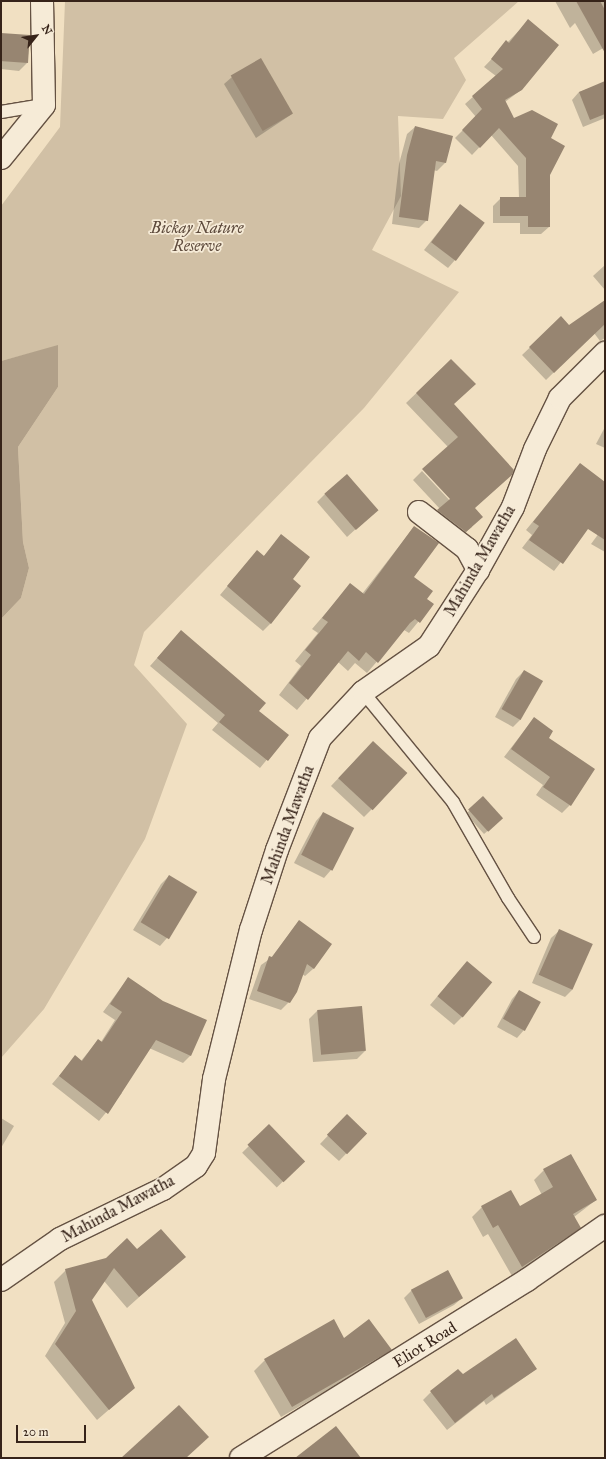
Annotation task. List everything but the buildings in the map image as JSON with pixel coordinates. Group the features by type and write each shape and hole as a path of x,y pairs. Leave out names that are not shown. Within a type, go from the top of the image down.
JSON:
{"street":[{"path":"1,158 44,105 42,1"},
{"name":"Mahinda Mawatha","path":"1,1280 60,1239 163,1189 196,1166 204,1153 214,1079 251,930 277,850 320,738 363,692 429,646 478,570 513,507 535,449 560,398 605,353"},
{"path":"419,512 467,549 478,570"},
{"name":"Eliot Road","path":"241,1458 528,1280 605,1226"}],"lane":[{"path":"1,112 44,105"},
{"path":"363,692 453,802 508,898 534,937"}],"green space":[{"name":"Bickay Nature Reserve","path":"65,1 519,1 454,58 466,80 443,119 398,116 401,196 372,250 459,292 364,408 144,632 134,665 187,724 145,839 44,1009 1,1058 1,619 21,598 29,568 23,542 18,447 58,387 58,346 1,361 1,206 60,127"}],"shaded area":[{"path":"58,345 58,387 18,447 23,542 29,568 21,598 1,619 1,361"}]}
